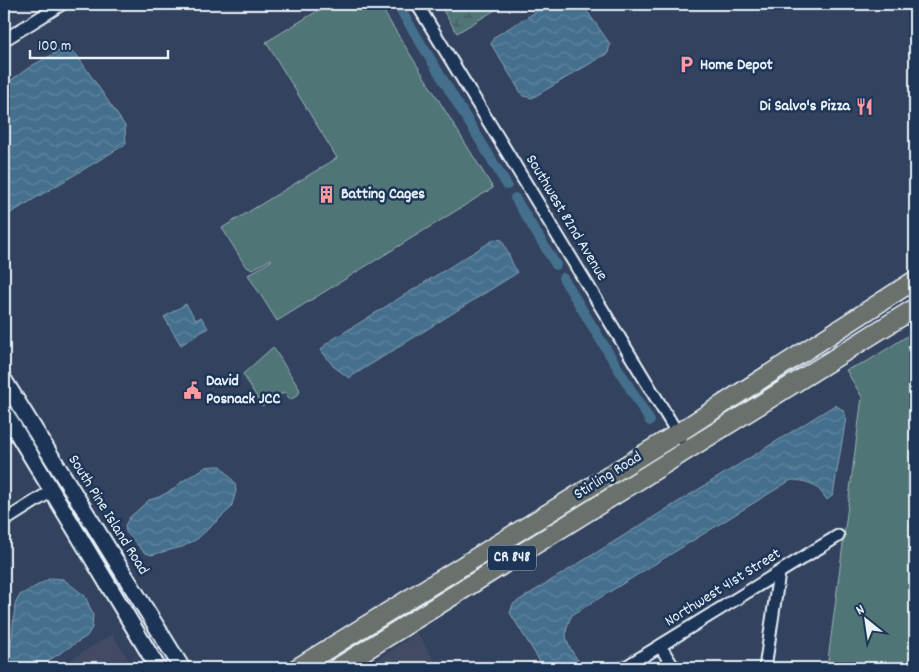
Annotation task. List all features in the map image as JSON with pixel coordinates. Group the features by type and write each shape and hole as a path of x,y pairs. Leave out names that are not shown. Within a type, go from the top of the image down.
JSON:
{"main road":[{"name":"Stirling Road","path":"297,668 678,433 915,280"},
{"name":"Stirling Road","path":"337,668 915,308"},
{"name":"South Pine Island Road","path":"4,380 182,668"},
{"name":"South Pine Island Road","path":"4,411 158,668"},
{"path":"454,571 464,588"}],"street":[{"path":"4,40 62,4"},
{"name":"Southwest 82nd Avenue","path":"416,4 687,449"},
{"path":"4,521 52,490"},
{"name":"Northwest 41st Street","path":"624,668 838,536"},
{"path":"765,668 778,573"},
{"path":"660,646 674,668"}],"shaded area":[{"path":"417,633 439,668 365,668"},
{"path":"112,634 134,668 57,668"}],"green space":[{"path":"329,4 379,4 493,188 277,321 248,275 271,261 271,259 253,269 246,267 222,228 337,158 266,42"},
{"path":"439,4 505,4 457,33"},
{"path":"915,331 915,512 908,570 915,579 915,668 827,668 862,397 846,370 868,361"},
{"path":"273,347 300,390 298,395 290,400 285,392 262,406 243,374"}],"water":[{"path":"549,4 582,4 610,44 608,53 532,98 523,96 491,44 494,37"},
{"path":"63,49 76,54 125,126 126,144 4,217 4,85 33,65"},
{"path":"495,239 502,240 517,273 349,378 333,366 321,350 327,343"},
{"path":"186,304 196,320 201,317 208,328 181,345 164,317"},
{"path":"835,405 843,410 846,418 833,495 827,500 812,484 791,480 572,615 566,631 566,637 570,649 583,668 544,668 510,613 513,604"},
{"path":"221,466 235,483 236,491 231,508 197,539 182,547 151,555 144,552 126,532 125,525 130,517 149,500 176,488 181,482 206,467"},
{"path":"51,578 63,579 85,596 93,615 92,628 87,636 37,668 4,668 4,662 12,638 15,604 20,595"}],"waterway":[{"path":"397,4 507,185"},
{"path":"515,198 556,265"},
{"path":"563,278 650,421"}],"place":[{"name":"Home Depot","path":"686,65"},
{"name":"Di Salvo's Pizza","path":"864,106"},
{"name":"Batting Cages","path":"327,194"},
{"name":"David Posnack JCC","path":"192,390"}]}
